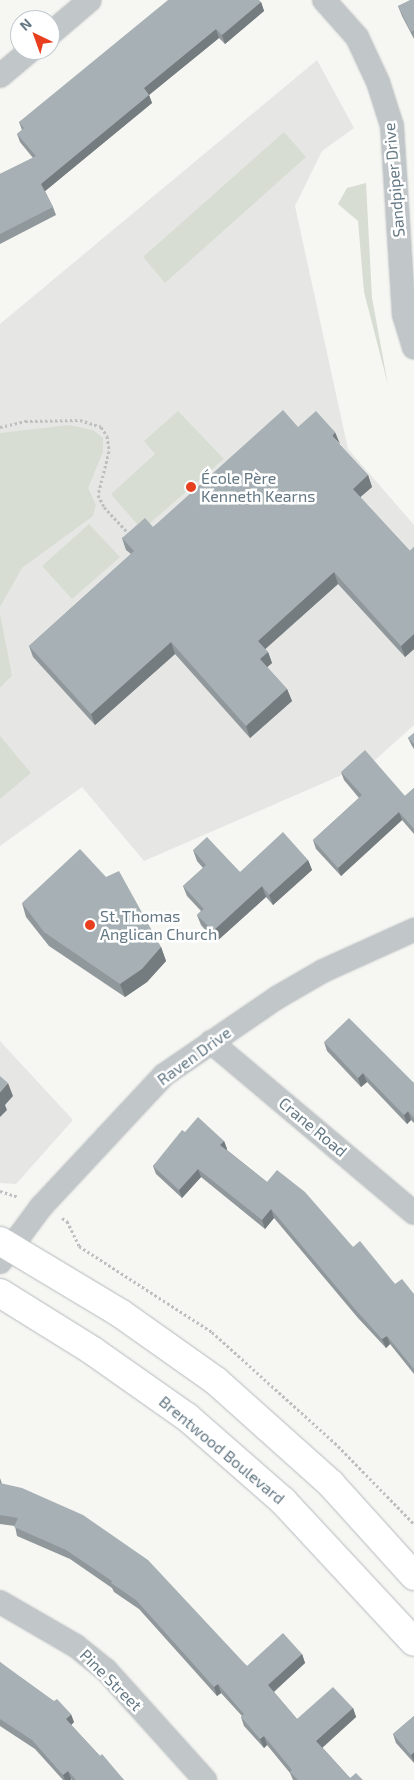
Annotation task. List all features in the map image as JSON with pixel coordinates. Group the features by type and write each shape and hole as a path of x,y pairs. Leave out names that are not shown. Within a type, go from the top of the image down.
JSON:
{"main road":[{"path":"3,1250 120,1313 216,1381 331,1484 414,1576"},
{"name":"Brentwood Boulevard","path":"0,1293 93,1351 187,1417 284,1501 414,1642"}],"street":[{"path":"60,26 90,0"},
{"name":"Sandpiper Drive","path":"324,0 357,37 378,82 392,126 404,315 414,347"},
{"path":"0,76 19,60"},
{"name":"Raven Drive","path":"3,1250 132,1107 164,1075 211,1042 323,971 414,930"},
{"name":"Crane Road","path":"211,1042 414,1213"},
{"name":"Pine Street","path":"0,1602 76,1646 106,1670 205,1780"}],"path":[{"path":"0,427 25,421 80,420 101,428 107,436 109,451 98,495 104,507 136,541"}],"shaded area":[{"name":"École Père Kenneth Kearns","path":"317,60 354,128 322,151 295,206 348,449 414,525 414,725 374,761 144,861 82,787 0,846 0,688 12,676 0,632 0,324"},
{"path":"284,132 306,157 165,283 143,257"},
{"path":"366,183 372,298 388,385 364,292 358,221 338,204 347,188"},
{"path":"178,411 224,459 142,530 111,494 155,454 144,441"},
{"path":"69,425 93,430 103,438 103,452 88,488 96,505 93,516 22,568 0,607 0,433"},
{"path":"89,524 120,557 72,599 42,566"},
{"path":"0,613 12,676 0,688"},
{"path":"0,736 31,773 0,799"},
{"path":"0,1041 73,1120 16,1184 0,1183"}],"building":[{"path":"168,0 259,0 261,2 222,35 216,29 144,88 149,95 41,184 53,207 0,234 0,174 36,156 17,134 24,128 19,122"},
{"path":"414,0 414,30 411,32 398,6"},
{"path":"283,410 298,427 316,411 335,432 332,436 368,475 353,489 410,551 414,547 414,634 401,646 334,572 258,641 268,652 260,659 287,689 246,726 171,642 91,714 29,646 134,551 122,538 145,518 153,527"},
{"path":"414,733 414,744 408,738"},
{"path":"365,750 405,796 414,788 414,829 399,812 338,868 313,840 362,795 341,772"},
{"path":"283,832 308,860 269,895 262,886 213,931 197,915 204,909 183,886 206,865 193,850 207,837 240,872"},
{"name":"St. Thomas Anglican Church","path":"80,849 106,877 119,871 161,947 142,969 120,984 44,932 22,903"},
{"path":"349,1018 414,1083 414,1118 408,1111 404,1115 363,1073 358,1078 324,1042"},
{"path":"0,1076 8,1083 0,1092"},
{"path":"198,1117 224,1141 220,1145 267,1182 277,1170 305,1192 353,1247 360,1241 395,1284 402,1279 414,1294 414,1369 387,1336 382,1339 355,1309 271,1209 262,1220 198,1169 179,1190 153,1166 182,1130 185,1132"},
{"path":"0,1483 22,1488 83,1515 148,1560 247,1666 283,1633 302,1654 268,1685 297,1719 333,1687 353,1708 316,1741 350,1778 356,1773 363,1780 298,1780 264,1736 260,1739 241,1717 244,1714 218,1684 214,1687 136,1600 111,1583 112,1581 66,1550 14,1527 18,1518 0,1515"},
{"path":"0,1662 54,1701 57,1699 71,1714 66,1719 100,1756 102,1754 124,1780 76,1780 68,1771 63,1775 32,1740 0,1719"},
{"path":"414,1716 414,1752 411,1755 393,1734"}],"place":[{"name":"École Père Kenneth Kearns","path":"191,487"},
{"name":"St. Thomas Anglican Church","path":"90,925"}]}
